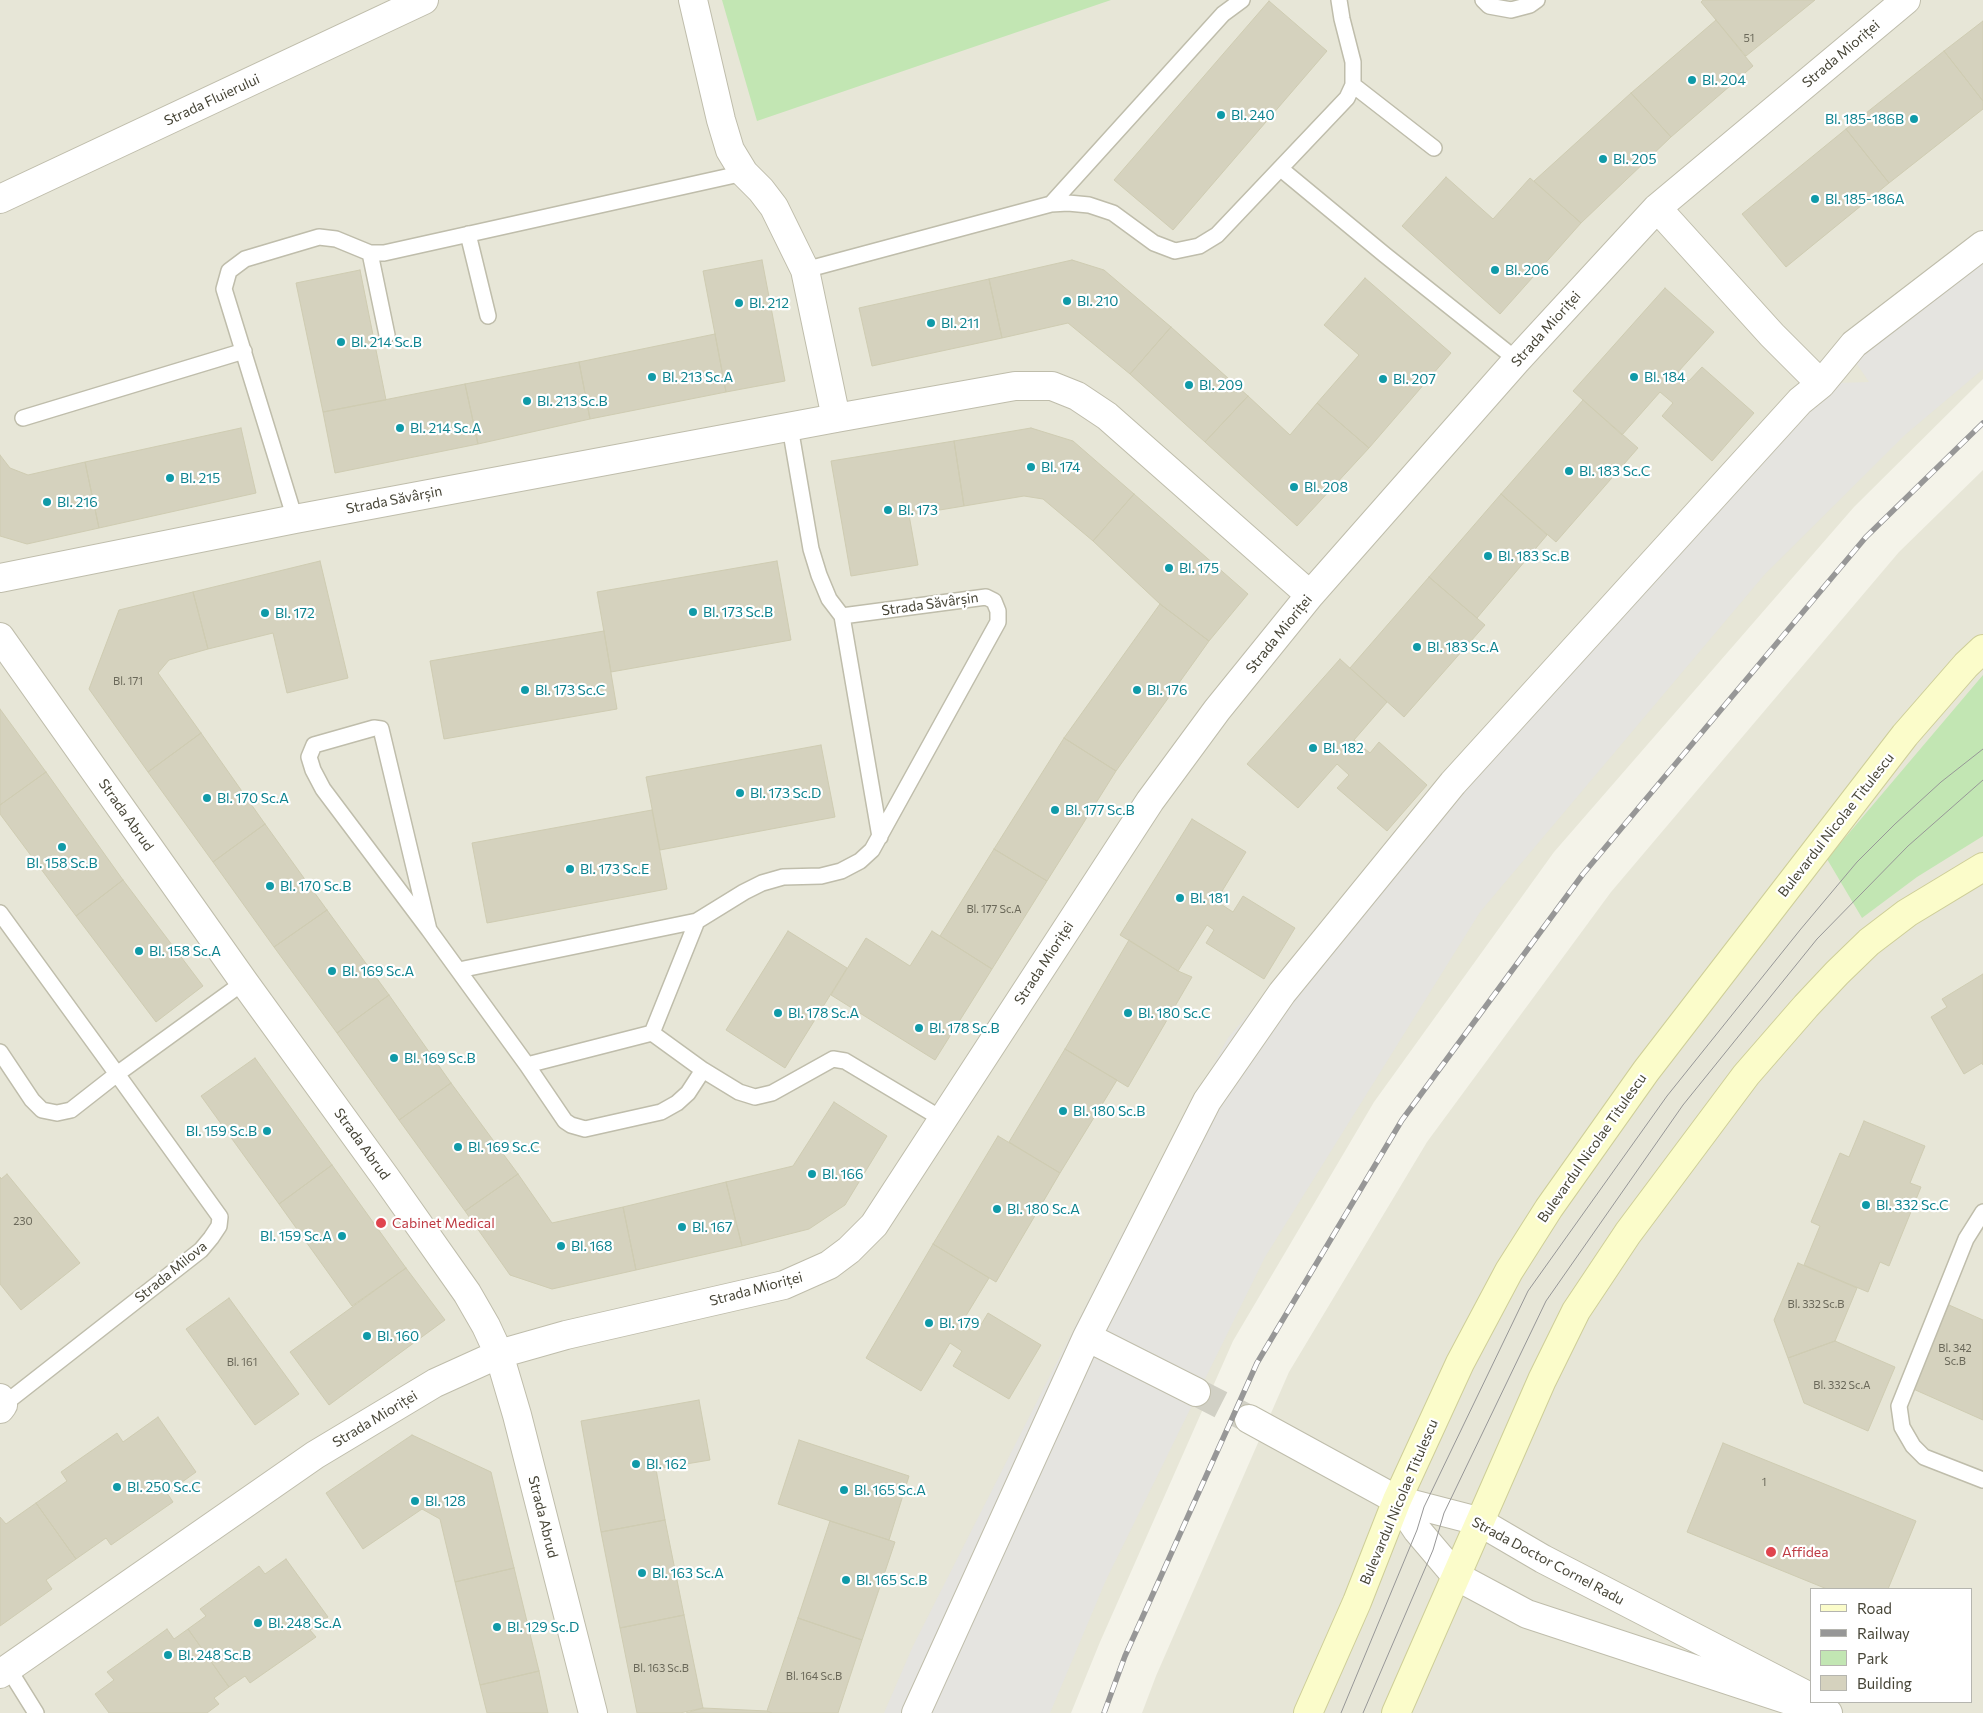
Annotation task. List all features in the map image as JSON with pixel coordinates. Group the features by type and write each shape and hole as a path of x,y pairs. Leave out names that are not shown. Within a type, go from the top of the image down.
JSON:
{"main road":[{"name":"Bulevardul Nicolae Titulescu","path":"1308,1713 1397,1500 1460,1363 1509,1271 1549,1208 1646,1071 1899,743 1966,665 1983,649"},
{"path":"1396,1713 1478,1521 1542,1380 1576,1312 1633,1226 1746,1075 1806,1006 1869,942 1907,913 1983,867"}],"street":[{"name":"Strada Fluierului","path":"0,199 424,0"},
{"path":"693,0 730,150 744,173 774,207 805,270 836,418"},
{"name":"Strada Mioriței","path":"4,1671 315,1455 435,1383 499,1354 566,1335 784,1285 829,1265 849,1250 874,1225 1150,801 1217,710 1310,595 1517,360 1657,208 1906,0"},
{"path":"1657,208 1772,335 1821,384"},
{"path":"916,1713 1087,1337 1207,1101 1282,993 1453,783 1800,401 1821,384 1854,344 1983,245"},
{"name":"Strada Săvârșin","path":"0,578 295,519 836,418 1014,386 1052,386 1077,396 1107,416 1310,595"},
{"name":"Strada Abrud","path":"0,637 467,1293 499,1354 517,1415 593,1713"},
{"path":"1087,1337 1196,1392"},
{"path":"1249,1419 1397,1500 1417,1530 1456,1576 1527,1614 1828,1713"},
{"name":"Strada Doctor Cornel Radu","path":"1397,1500 1478,1521 1543,1559 1810,1697"},
{"path":"1820,1703 1840,1713"}],"lane":[{"path":"1051,204 1224,14 1242,0"},
{"path":"805,270 1051,204 1068,202 1089,205 1113,213 1154,244 1175,251 1199,246 1217,235 1347,98 1353,85 1353,62 1339,0"},
{"path":"1483,0 1489,6 1511,10 1530,5 1537,0"},
{"path":"1353,85 1434,148"},
{"path":"1281,169 1517,360"},
{"path":"295,519 224,289 229,271 245,259 319,237 336,239 370,253 384,253 744,173"},
{"path":"468,234 488,316"},
{"path":"370,253 387,335"},
{"path":"23,418 244,351"},
{"path":"459,970 696,921 762,883 783,877 821,876 841,871 860,861 876,844 842,616 829,599 811,549 790,427"},
{"name":"Strada Săvârșin","path":"842,616 986,597 994,601 998,610 998,622 876,844"},
{"path":"429,930 381,729 374,728 314,745 309,757 322,789 459,970 565,1121 571,1125 585,1128 600,1127 661,1112 678,1103 688,1093 703,1070"},
{"name":"Strada Milova","path":"0,913 220,1217 219,1226 201,1250 1,1404"},
{"path":"652,1033 696,921"},
{"path":"0,1052 32,1100 42,1110 57,1114 70,1110 244,982"},
{"path":"652,1033 703,1070 739,1092 755,1096 772,1093 833,1059 845,1061 942,1119"},
{"path":"527,1065 652,1033"},
{"path":"1983,1212 1966,1238 1899,1406 1902,1427 1913,1446 1924,1457 1983,1480"},
{"name":"Strada Mioriței","path":"4,1671 36,1713"}],"shaded area":[{"path":"0,0 1983,0 1983,379 1854,507 1554,852 1374,1102 1233,1341 1100,1642 1071,1713 0,1713"},
{"path":"1983,232 1983,369 1906,434 1765,574 1480,912 1265,1257 1106,1580 1050,1713 884,1713 913,1646 1126,1226 1228,1038 1303,949 1807,384 1869,382 1840,339"},
{"path":"1983,470 1983,1713 1142,1713 1156,1676 1289,1372 1427,1142 1611,892 1899,552"}],"green space":[{"path":"722,0 1111,0 757,121"},
{"path":"1983,675 1983,836 1917,877 1862,918 1827,859"}],"building":[{"path":"1703,0 1815,0 1746,56 1701,2"},
{"name":"Bl. 240","path":"1269,1 1327,51 1173,230 1114,180"},
{"name":"Bl. 204","path":"1716,20 1753,66 1671,137 1631,93"},
{"path":"1983,21 1983,101 1944,51"},
{"name":"Bl. 185-186B","path":"1944,51 1983,101 1983,109 1889,183 1846,129"},
{"name":"Bl. 205","path":"1631,93 1671,137 1581,223 1534,181"},
{"name":"Bl. 185-186A","path":"1846,129 1889,183 1786,267 1742,214"},
{"name":"Bl. 206","path":"1446,177 1493,219 1530,178 1581,223 1500,314 1402,226"},
{"name":"Bl. 212","path":"762,260 785,381 726,392 703,271"},
{"name":"Bl. 210","path":"1072,260 1104,270 1171,327 1130,374 1068,323 1002,338 989,279"},
{"name":"Bl. 214 Sc.B","path":"360,270 386,400 323,412 296,283"},
{"name":"Bl. 207","path":"1365,278 1451,353 1369,448 1317,403 1359,355 1324,325"},
{"name":"Bl. 211","path":"989,279 1002,338 872,366 859,308"},
{"name":"Bl. 184","path":"1665,288 1714,332 1678,372 1689,381 1702,367 1754,413 1712,461 1662,416 1673,403 1660,392 1622,435 1573,391"},
{"name":"Bl. 209","path":"1171,327 1248,396 1205,442 1130,374"},
{"name":"Bl. 213 Sc.A","path":"715,334 726,392 590,419 579,362"},
{"name":"Bl. 213 Sc.B","path":"579,362 590,419 478,444 465,384"},
{"name":"Bl. 214 Sc.A","path":"465,384 478,444 335,473 323,412"},
{"name":"Bl. 208","path":"1248,396 1290,435 1317,403 1369,448 1297,526 1205,442"},
{"name":"Bl. 183 Sc.C","path":"1583,400 1638,448 1556,542 1501,494"},
{"name":"Bl. 215","path":"241,428 256,493 99,528 85,462"},
{"name":"Bl. 174","path":"1031,428 1073,441 1134,494 1093,541 1043,499 1024,496 964,506 954,441"},
{"name":"Bl. 173","path":"954,441 964,506 909,515 918,565 851,576 831,461"},
{"name":"Bl. 216","path":"0,455 10,468 28,475 85,462 99,528 27,544 0,536"},
{"name":"Bl. 175","path":"1134,494 1248,594 1209,641 1160,604 1093,541"},
{"name":"Bl. 183 Sc.B","path":"1501,494 1547,535 1477,618 1429,577"},
{"name":"Bl. 172","path":"320,561 348,678 287,693 273,633 208,649 193,592"},
{"name":"Bl. 173 Sc.B","path":"777,561 791,640 611,672 597,592"},
{"name":"Bl. 183 Sc.A","path":"1429,577 1485,625 1404,717 1350,668"},
{"path":"193,592 208,649 169,660 158,673 201,733 148,772 89,689 119,610"},
{"name":"Bl. 176","path":"1160,604 1209,641 1116,771 1064,738"},
{"name":"Bl. 173 Sc.C","path":"604,631 617,709 444,739 430,661"},
{"name":"Bl. 182","path":"1340,659 1387,702 1354,740 1370,753 1379,742 1427,785 1387,831 1337,788 1349,775 1337,764 1298,808 1247,764"},
{"path":"0,709 46,772 0,805"},
{"name":"Bl. 170 Sc.A","path":"201,733 265,824 213,862 148,772"},
{"name":"Bl. 177 Sc.B","path":"1064,738 1116,771 1047,881 994,849"},
{"name":"Bl. 173 Sc.D","path":"821,745 835,817 660,850 646,777"},
{"name":"Bl. 158 Sc.B","path":"46,772 123,880 76,916 0,814 0,805"},
{"name":"Bl. 173 Sc.E","path":"652,810 667,889 487,923 472,843"},
{"name":"Bl. 181","path":"1192,819 1246,852 1216,901 1233,912 1243,896 1295,928 1264,979 1206,943 1214,930 1207,925 1178,971 1120,935"},
{"name":"Bl. 170 Sc.B","path":"265,824 327,910 274,947 213,862"},
{"name":"Bl. 177 Sc.A","path":"994,849 1047,881 992,969 940,936"},
{"name":"Bl. 158 Sc.A","path":"123,880 203,986 156,1022 76,916"},
{"name":"Bl. 169 Sc.A","path":"327,910 389,995 337,1033 274,947"},
{"name":"Bl. 178 Sc.A","path":"788,931 847,968 785,1068 726,1030"},
{"name":"Bl. 178 Sc.B","path":"932,931 992,969 935,1060 831,995 866,938 910,966"},
{"name":"Bl. 180 Sc.C","path":"1129,940 1178,971 1192,977 1128,1087 1065,1049"},
{"path":"1983,974 1983,1065 1982,1063 1964,1074 1931,1017 1947,1007 1942,999"},
{"name":"Bl. 169 Sc.B","path":"389,995 451,1083 399,1120 337,1033"},
{"name":"Bl. 180 Sc.B","path":"1065,1049 1117,1080 1060,1173 1009,1142"},
{"name":"Bl. 159 Sc.B","path":"255,1058 332,1165 279,1204 201,1096"},
{"name":"Bl. 169 Sc.C","path":"451,1083 518,1174 465,1211 399,1120"},
{"name":"Bl. 166","path":"834,1102 887,1136 845,1205 809,1229 742,1246 726,1182 793,1166"},
{"name":"Bl. 332 Sc.C","path":"1864,1121 1925,1146 1910,1183 1921,1187 1889,1266 1880,1262 1868,1292 1804,1265 1820,1226 1811,1222 1840,1153 1849,1157"},
{"name":"Bl. 180 Sc.A","path":"998,1136 1060,1173 996,1282 933,1244"},
{"name":"Bl. 159 Sc.A","path":"332,1165 406,1268 352,1306 279,1204"},
{"path":"7,1174 80,1263 21,1310 0,1284 0,1177 1,1179"},
{"name":"Bl. 168","path":"518,1174 552,1223 623,1207 636,1270 552,1289 510,1275 465,1211"},
{"name":"Bl. 167","path":"726,1182 742,1246 636,1270 623,1207"},
{"name":"Bl. 179","path":"933,1244 989,1278 964,1319 979,1328 988,1313 1041,1345 1009,1399 953,1366 962,1351 950,1343 921,1391 866,1358"},
{"name":"Bl. 332 Sc.B","path":"1798,1263 1857,1288 1835,1341 1788,1358 1774,1320"},
{"name":"Bl. 160","path":"406,1268 445,1320 329,1405 290,1352"},
{"name":"Bl. 161","path":"229,1298 299,1394 255,1425 186,1329"},
{"name":"Bl. 342 Sc.B","path":"1949,1305 1983,1320 1983,1420 1911,1388"},
{"name":"Bl. 332 Sc.A","path":"1835,1341 1895,1367 1868,1431 1804,1403 1788,1358"},
{"name":"Bl. 162","path":"699,1400 710,1460 656,1469 665,1520 601,1532 581,1421"},
{"name":"Bl. 250 Sc.C","path":"158,1417 196,1472 167,1493 173,1502 111,1545 106,1538 76,1559 36,1503 67,1481 61,1472 117,1433 123,1442"},
{"name":"Bl. 128","path":"412,1435 491,1472 514,1568 455,1582 440,1519 422,1509 363,1549 326,1493"},
{"name":"Bl. 165 Sc.A","path":"799,1440 909,1476 889,1540 778,1504"},
{"path":"1723,1443 1916,1521 1888,1588 1825,1588 1687,1532"},
{"path":"36,1503 76,1559 46,1580 52,1589 0,1626 0,1517 6,1524"},
{"name":"Bl. 163 Sc.A","path":"665,1520 684,1615 620,1628 601,1532"},
{"name":"Bl. 165 Sc.B","path":"830,1521 895,1542 862,1640 798,1618"},
{"name":"Bl. 248 Sc.A","path":"286,1559 328,1617 310,1630 316,1637 250,1683 245,1676 229,1687 188,1629 206,1616 200,1609 259,1566 265,1574"},
{"name":"Bl. 129 Sc.D","path":"514,1568 539,1671 480,1685 455,1582"},
{"name":"Bl. 163 Sc.B","path":"684,1615 703,1708 680,1713 637,1713 620,1628"},
{"name":"Bl. 164 Sc.B","path":"798,1618 862,1640 838,1713 772,1713 767,1711"},
{"name":"Bl. 248 Sc.B","path":"167,1629 174,1639 188,1629 229,1687 214,1698 219,1704 207,1713 109,1713 95,1694 114,1680 107,1672"},
{"path":"539,1671 548,1713 487,1713 480,1685"},
{"path":"703,1708 767,1711 772,1713 686,1713"}],"tunnel":[{"path":"1196,1392 1249,1419"}],"tram line":[{"path":"1341,1713 1417,1530 1424,1507 1528,1291 1667,1096 1857,862 1941,782 1983,749"},
{"path":"1363,1713 1433,1550 1444,1513 1546,1301 1683,1105 1817,939 1908,846 1983,780"}],"railway":[{"path":"1104,1713 1125,1656 1257,1363 1402,1120 1583,874 1866,537 1983,423"}],"place":[{"name":"Bl. 204","path":"1692,80"},
{"name":"Bl. 240","path":"1221,115"},
{"name":"Bl. 185-186B","path":"1914,119"},
{"name":"Bl. 205","path":"1603,159"},
{"name":"Bl. 185-186A","path":"1815,199"},
{"name":"Bl. 206","path":"1495,270"},
{"name":"Bl. 210","path":"1067,301"},
{"name":"Bl. 212","path":"739,303"},
{"name":"Bl. 211","path":"931,323"},
{"name":"Bl. 214 Sc.B","path":"341,342"},
{"name":"Bl. 213 Sc.A","path":"652,377"},
{"name":"Bl. 184","path":"1634,377"},
{"name":"Bl. 207","path":"1383,379"},
{"name":"Bl. 209","path":"1189,385"},
{"name":"Bl. 213 Sc.B","path":"527,401"},
{"name":"Bl. 214 Sc.A","path":"400,428"},
{"name":"Bl. 174","path":"1031,467"},
{"name":"Bl. 183 Sc.C","path":"1569,471"},
{"name":"Bl. 215","path":"170,478"},
{"name":"Bl. 208","path":"1294,487"},
{"name":"Bl. 216","path":"47,502"},
{"name":"Bl. 173","path":"888,510"},
{"name":"Bl. 183 Sc.B","path":"1488,556"},
{"name":"Bl. 175","path":"1169,568"},
{"name":"Bl. 173 Sc.B","path":"693,612"},
{"name":"Bl. 172","path":"265,613"},
{"name":"Bl. 183 Sc.A","path":"1417,647"},
{"name":"Bl. 173 Sc.C","path":"525,690"},
{"name":"Bl. 176","path":"1137,690"},
{"name":"Bl. 182","path":"1313,748"},
{"name":"Bl. 173 Sc.D","path":"740,793"},
{"name":"Bl. 170 Sc.A","path":"207,798"},
{"name":"Bl. 177 Sc.B","path":"1055,810"},
{"name":"Bl. 158 Sc.B","path":"62,847"},
{"name":"Bl. 173 Sc.E","path":"570,869"},
{"name":"Bl. 170 Sc.B","path":"270,886"},
{"name":"Bl. 181","path":"1180,898"},
{"name":"Bl. 158 Sc.A","path":"139,951"},
{"name":"Bl. 169 Sc.A","path":"332,971"},
{"name":"Bl. 178 Sc.A","path":"778,1013"},
{"name":"Bl. 180 Sc.C","path":"1128,1013"},
{"name":"Bl. 178 Sc.B","path":"919,1028"},
{"name":"Bl. 169 Sc.B","path":"394,1058"},
{"name":"Bl. 180 Sc.B","path":"1063,1111"},
{"name":"Bl. 159 Sc.B","path":"267,1131"},
{"name":"Bl. 169 Sc.C","path":"458,1147"},
{"name":"Bl. 166","path":"812,1174"},
{"name":"Bl. 332 Sc.C","path":"1866,1205"},
{"name":"Bl. 180 Sc.A","path":"997,1209"},
{"name":"Cabinet Medical","path":"381,1223"},
{"name":"Bl. 167","path":"682,1227"},
{"name":"Bl. 159 Sc.A","path":"342,1236"},
{"name":"Bl. 168","path":"561,1246"},
{"name":"Bl. 179","path":"929,1323"},
{"name":"Bl. 160","path":"367,1336"},
{"name":"Bl. 162","path":"636,1464"},
{"name":"Bl. 250 Sc.C","path":"117,1487"},
{"name":"Bl. 165 Sc.A","path":"844,1490"},
{"name":"Bl. 128","path":"415,1501"},
{"name":"Affidea","path":"1771,1552"},
{"name":"Bl. 163 Sc.A","path":"642,1573"},
{"name":"Bl. 165 Sc.B","path":"846,1580"},
{"name":"Bl. 248 Sc.A","path":"258,1623"},
{"name":"Bl. 129 Sc.D","path":"497,1627"},
{"name":"Bl. 248 Sc.B","path":"168,1655"}]}
